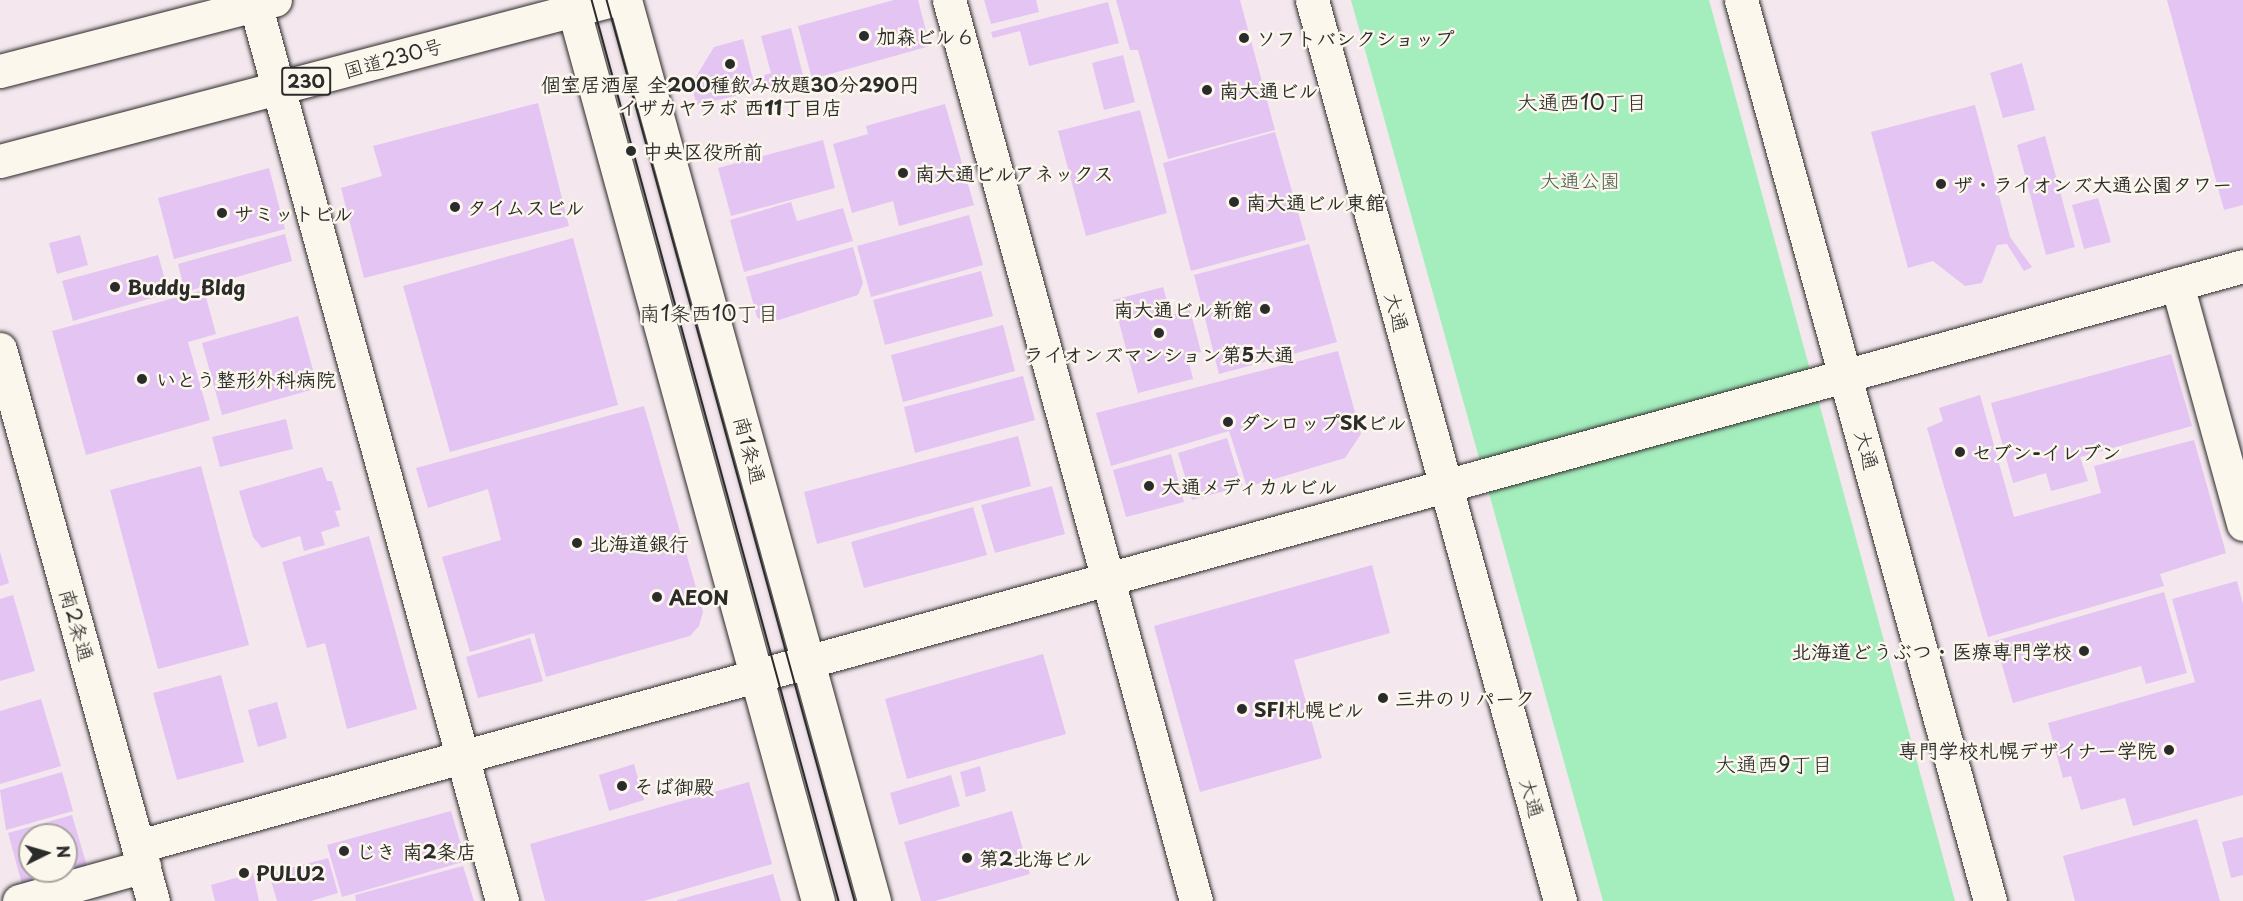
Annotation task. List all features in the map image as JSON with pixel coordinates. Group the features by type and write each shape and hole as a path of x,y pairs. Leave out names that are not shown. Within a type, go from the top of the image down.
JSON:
{"main road":[{"name":"国道230号","path":"0,161 278,88 573,5 612,0"},
{"name":"南1条通","path":"625,0 874,901"},
{"path":"949,0 1196,901"},
{"name":"大通","path":"1312,0 1560,901"},
{"name":"大通","path":"1742,0 1990,901"},
{"path":"0,71 261,2 278,88 502,901"},
{"path":"573,5 818,901"},
{"path":"19,901 141,856 463,758 2243,266"},
{"path":"2177,284 2243,524"},
{"name":"南2条通","path":"0,349 153,901"}],"green space":[{"name":"大通公園","path":"1351,0 1709,0 1955,901 1603,901"}],"building":[{"name":"加森ビル６","path":"894,0 918,0 930,46 812,79 798,26"},
{"path":"984,0 1036,0 1039,12 991,24"},
{"name":"南大通ビル","path":"1116,0 1240,0 1275,130 1168,159 1138,50 1130,50"},
{"path":"2167,0 2243,0 2243,205 2224,210"},
{"path":"1108,2 1119,43 1029,66 1020,31 993,38 991,32"},
{"path":"791,28 804,79 762,90 758,77 771,73 761,36"},
{"path":"743,39 756,91 697,105 691,85 714,47"},
{"path":"1123,55 1135,102 1104,110 1092,63"},
{"path":"2022,63 2035,110 2003,118 1990,73"},
{"name":"タイムスビル","path":"538,103 569,226 364,278 341,188 382,176 373,146"},
{"name":"南大通ビルアネックス","path":"945,104 974,205 899,226 893,201 852,213 833,144 868,134 866,126"},
{"name":"ザ・ライオンズ大通公園タワー","path":"1975,105 2010,237 2032,267 2024,271 2007,244 1997,245 1982,283 1965,286 1933,261 1908,268 1871,132"},
{"path":"1140,110 1167,213 1086,236 1058,131"},
{"name":"南大通ビル東館","path":"1275,132 1306,240 1191,271 1163,163"},
{"path":"2045,136 2075,247 2046,255 2017,145"},
{"path":"823,140 835,188 731,216 718,168"},
{"name":"サミットビル","path":"269,168 285,229 174,259 158,198"},
{"path":"2098,198 2111,242 2084,249 2072,205"},
{"path":"791,202 797,221 843,208 853,241 744,272 730,220"},
{"path":"969,215 983,265 871,297 857,246"},
{"path":"285,234 292,261 185,292 178,264"},
{"path":"80,235 88,265 57,274 49,243"},
{"path":"573,238 618,405 450,452 403,286"},
{"name":"南大通ビル新館","path":"1309,244 1337,342 1219,374 1194,275"},
{"path":"853,247 863,283 858,295 766,324 757,317 746,277"},
{"name":"Buddy_Bldg","path":"158,255 169,293 73,321 62,281"},
{"path":"981,271 993,316 885,345 873,300"},
{"name":"ライオンズマンション第5大通","path":"1163,287 1171,315 1190,310 1201,352 1187,355 1193,379 1138,393 1113,300"},
{"path":"204,290 216,334 188,342 210,420 86,455 52,331"},
{"path":"298,316 318,388 222,415 202,343"},
{"path":"1003,325 1015,371 903,402 891,355"},
{"name":"ダンロップSKビル","path":"1338,351 1361,434 1345,458 1247,487 1229,431 1111,466 1096,413"},
{"path":"2171,354 2192,426 2080,457 2088,481 2051,491 2046,473 2013,483 1991,403"},
{"path":"1023,376 1035,420 915,453 904,407"},
{"path":"1980,395 2014,517 2101,493 2094,466 2194,440 2226,553 2160,574 2164,586 1988,637 1927,428 1943,421 1939,408"},
{"path":"644,406 703,612 699,626 690,636 546,677 534,633 470,652 442,557 501,540 488,489 428,508 416,468"},
{"path":"286,419 293,449 220,467 212,437"},
{"path":"1018,436 1031,486 817,544 804,492"},
{"path":"1227,438 1242,486 1192,500 1178,453"},
{"name":"大通メディカルビル","path":"1171,454 1184,502 1126,517 1113,470"},
{"path":"201,466 249,645 158,669 110,490"},
{"path":"322,467 327,481 332,481 341,510 335,511 340,526 321,532 325,545 304,551 300,536 262,548 253,537 239,491"},
{"path":"1052,486 1065,534 995,553 981,505"},
{"path":"973,507 987,555 864,588 851,542"},
{"path":"369,536 417,709 347,729 325,643 307,648 282,562"},
{"path":"0,552 9,583 0,586"},
{"name":"SFI札幌ビル","path":"1372,565 1390,633 1294,660 1322,758 1200,792 1154,626"},
{"path":"2237,581 2243,604 2243,795 2133,826 2125,798 2081,810 2071,776 2063,778 2048,723 2195,682 2172,599"},
{"path":"2164,592 2187,673 2146,684 2141,666 2013,703 1995,641"},
{"path":"13,595 35,671 0,681 0,599"},
{"path":"530,638 543,681 478,698 466,657"},
{"path":"1043,654 1066,734 907,779 885,699"},
{"path":"221,675 244,762 177,780 153,693"},
{"path":"41,699 61,766 0,784 0,711"},
{"path":"277,702 287,738 258,747 248,710"},
{"path":"634,764 644,800 609,811 599,775"},
{"path":"980,766 986,791 966,797 960,772"},
{"path":"62,772 73,811 31,823 18,823 18,827 6,830 0,790"},
{"path":"951,775 960,806 899,825 890,793"},
{"path":"749,782 772,864 644,901 545,901 530,844"},
{"path":"451,811 466,861 342,897 327,845"},
{"name":"第2北海ビル","path":"1012,811 1030,874 935,901 921,901 904,842"},
{"path":"72,815 74,823 44,823"},
{"path":"2197,819 2220,901 2075,901 2063,856"},
{"path":"18,830 18,869 8,833"},
{"path":"78,835 87,866 78,868"},
{"path":"2243,837 2243,875 2231,878 2222,842"},
{"path":"328,858 338,893 311,901 277,901 269,874"},
{"path":"463,866 474,901 356,901 355,895"},
{"path":"253,873 259,901 215,901 211,885"},
{"path":"773,874 781,901 677,901 677,900"}],"tram line":[{"path":"592,0 839,901"},
{"path":"607,0 855,901"}],"place":[{"name":"加森ビル６","path":"864,36"},
{"name":"ソフトバンクショップ","path":"1244,38"},
{"name":"個室居酒屋 全200種飲み放題30分290円 イザカヤラボ 西11丁目店","path":"730,64"},
{"name":"南大通ビル","path":"1207,90"},
{"name":"中央区役所前","path":"631,151"},
{"name":"南大通ビルアネックス","path":"903,173"},
{"name":"ザ・ライオンズ大通公園タワー","path":"1941,184"},
{"name":"南大通ビル東館","path":"1234,202"},
{"name":"タイムスビル","path":"455,207"},
{"name":"サミットビル","path":"222,213"},
{"name":"Buddy_Bldg","path":"115,287"},
{"name":"南大通ビル新館","path":"1265,309"},
{"name":"ライオンズマンション第5大通","path":"1159,333"},
{"name":"いとう整形外科病院","path":"142,379"},
{"name":"ダンロップSKビル","path":"1228,422"},
{"name":"セブン-イレブン","path":"1960,452"},
{"name":"大通メディカルビル","path":"1149,486"},
{"name":"北海道銀行","path":"577,543"},
{"name":"AEON","path":"657,597"},
{"name":"北海道どうぶつ・医療専門学校","path":"2084,651"},
{"name":"三井のリパーク","path":"1383,698"},
{"name":"SFI札幌ビル","path":"1242,709"},
{"name":"専門学校札幌デザイナー学院","path":"2169,750"},
{"name":"そば御殿","path":"622,786"},
{"name":"じき 南2条店","path":"344,851"},
{"name":"第2北海ビル","path":"967,858"},
{"name":"PULU2","path":"244,873"}],"district":[{"name":"大通西10丁目","path":"1582,101"},
{"name":"南1条西10丁目","path":"709,312"},
{"name":"大通西9丁目","path":"1774,763"}]}
